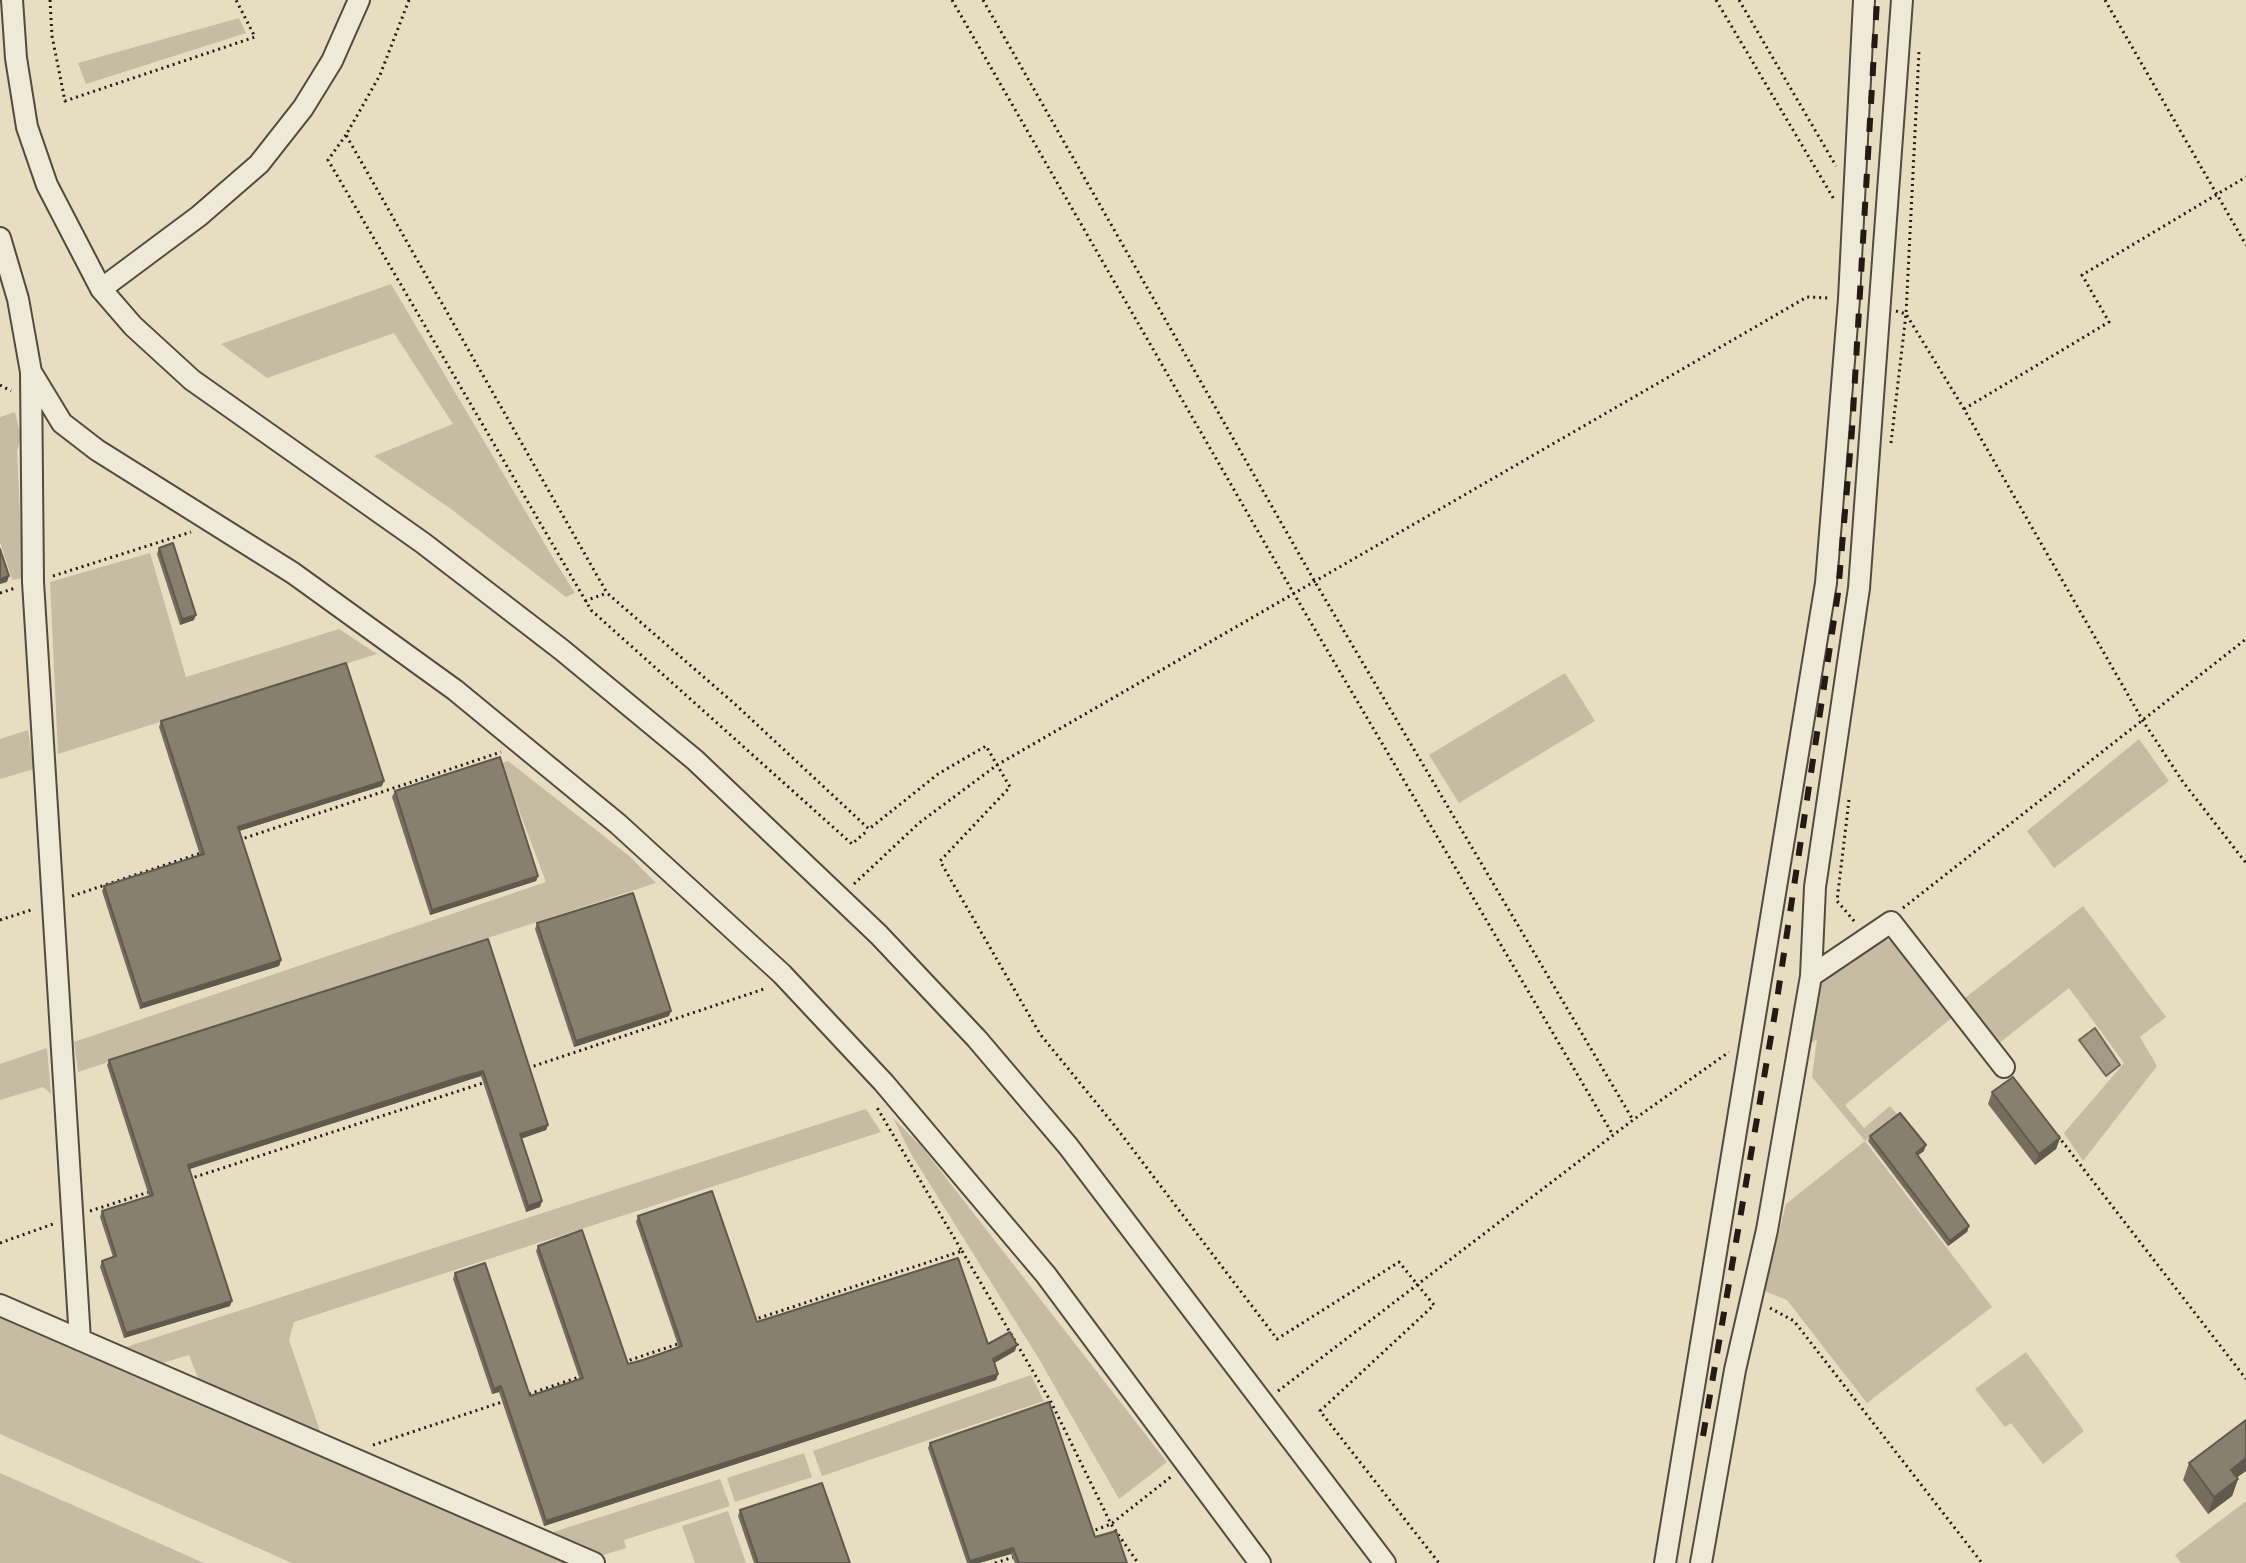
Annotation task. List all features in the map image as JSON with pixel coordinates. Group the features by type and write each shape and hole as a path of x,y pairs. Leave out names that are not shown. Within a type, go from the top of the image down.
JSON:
{"street":[{"path":"12,0 16,58 27,127 47,185 101,289 133,326 192,380 423,543 574,660 695,760 840,897 977,1039 1068,1146 1385,1563"},
{"path":"101,289 210,207 259,164 303,108 332,61 359,0"},
{"path":"1665,1563 1755,1033 1826,583 1849,299 1864,0"},
{"path":"1701,1563 1735,1370 1753,1299 1811,976 1815,887 1859,588 1902,0"},
{"path":"0,238 18,299 31,372 33,582 80,1340"},
{"path":"31,372 62,423 97,450 208,518 367,625 523,745 618,824 782,974 884,1083 1046,1275 1260,1563"},
{"path":"31,447 62,423"},
{"path":"1811,976 1891,922 2004,1067"},
{"path":"0,1305 594,1563"}],"path":[{"path":"50,0 52,36 65,101 255,37 236,0"},
{"path":"409,0 380,75 328,160 585,601 852,844 938,774 986,746 1010,787 940,861 1040,1034 1115,1126 1277,1339 1399,1262 1434,1305 1320,1411 1439,1563"},
{"path":"952,0 1294,594 1613,1135"},
{"path":"983,0 1315,582 1633,1120"},
{"path":"1716,0 1832,197 1854,221"},
{"path":"1739,0 1843,179 1854,184"},
{"path":"2105,0 2246,245"},
{"path":"1920,47 1906,314 2143,721 2183,782 2246,863"},
{"path":"346,135 607,593 736,705 869,829"},
{"path":"1964,409 2109,322 2082,275 2246,177"},
{"path":"840,897 919,823 997,765 1807,297 1849,299"},
{"path":"1881,308 1906,314"},
{"path":"0,593 187,534 208,518"},
{"path":"585,601 607,593"},
{"path":"1891,922 1907,903 2246,639"},
{"path":"236,841 523,745"},
{"path":"0,920 206,851"},
{"path":"523,1070 763,991 782,974"},
{"path":"1263,1402 1633,1120 1755,1033"},
{"path":"177,1183 493,1079"},
{"path":"872,1100 1051,1402 1111,1524 1138,1563"},
{"path":"2052,1129 2246,1379"},
{"path":"0,1243 162,1188"},
{"path":"750,1321 962,1251"},
{"path":"1753,1299 1794,1321 1982,1563"},
{"path":"614,1365 690,1340"},
{"path":"524,1395 584,1375"},
{"path":"373,1445 509,1400"},
{"path":"1082,1534 1111,1524 1188,1464"},
{"path":"995,1563 1024,1553"}],"shaded area":[{"path":"239,18 246,33 86,84 78,63"},
{"path":"391,284 575,593 566,597 451,509 374,456 453,424 394,333 267,378 221,344"},
{"path":"15,412 21,437 17,451 23,578 12,580 0,542 0,417"},
{"path":"150,553 186,677 339,629 377,654 58,754 50,582"},
{"path":"1565,673 1595,721 1459,803 1429,755"},
{"path":"28,730 34,769 0,779 0,739"},
{"path":"2139,739 2169,781 2054,868 2027,831"},
{"path":"508,761 628,855 656,883 78,1072 74,1042 546,882 501,763"},
{"path":"2083,906 2166,1017 2140,1037 2157,1066 2083,1161 2064,1133 2124,1063 2069,988 1998,1044 1961,1001"},
{"path":"1884,939 1894,942 1954,1016 1845,1105 1864,1128 1890,1106 1898,1115 1865,1141 1812,1077 1817,1039 1806,1047 1816,988 1873,942"},
{"path":"2095,1028 2120,1065 2106,1076 2079,1040"},
{"path":"47,1048 51,1094 43,1087 0,1100 0,1064"},
{"path":"866,1109 881,1132 294,1322 289,1340 321,1434 200,1383 189,1355 159,1364 126,1347"},
{"path":"893,1118 922,1147 1167,1462 1119,1499 1039,1359 911,1154"},
{"path":"1865,1141 1992,1307 1867,1403 1787,1300 1764,1291 1786,1204"},
{"path":"0,1311 569,1563 292,1563 0,1434"},
{"path":"2026,1352 2084,1431 2043,1464 2011,1423 2005,1427 1975,1389"},
{"path":"1031,1375 1044,1401 822,1476 813,1451"},
{"path":"804,1453 812,1477 735,1502 727,1478"},
{"path":"0,1473 204,1563 0,1563"},
{"path":"720,1479 730,1506 624,1540 626,1548 594,1558 547,1534"},
{"path":"2246,1501 2246,1563 2181,1563 2175,1555"},
{"path":"728,1511 746,1563 695,1563 682,1526"}],"building":[{"path":"173,543 196,615 182,619 159,548"},
{"path":"0,549 9,576 0,579"},
{"path":"346,663 384,781 238,827 281,960 142,1004 104,886 204,854 161,721"},
{"path":"500,757 538,876 432,910 395,791"},
{"path":"633,893 671,1011 576,1041 537,923"},
{"path":"488,939 548,1125 520,1134 542,1201 528,1206 483,1071 461,1077 188,1165 232,1301 126,1333 102,1261 116,1256 102,1211 153,1195 109,1060"},
{"path":"2013,1077 2060,1138 2039,1154 1992,1092"},
{"path":"1900,1113 1926,1145 1916,1153 1969,1226 1950,1241 1870,1136"},
{"path":"712,1191 757,1322 958,1258 988,1344 1010,1332 1017,1345 993,1359 998,1374 546,1521 501,1386 494,1389 455,1273 485,1263 530,1396 583,1378 538,1246 582,1230 628,1364 643,1360 682,1346 638,1216"},
{"path":"1049,1402 1095,1537 1116,1531 1127,1563 1019,1563 1013,1548 970,1561 930,1443"},
{"path":"2246,1420 2246,1458 2231,1470 2238,1479 2214,1497 2189,1463"},
{"path":"822,1483 850,1563 758,1563 740,1510"}],"railway":[{"path":"1703,1436 1775,1013 1838,593 1852,430 1877,0"}]}
